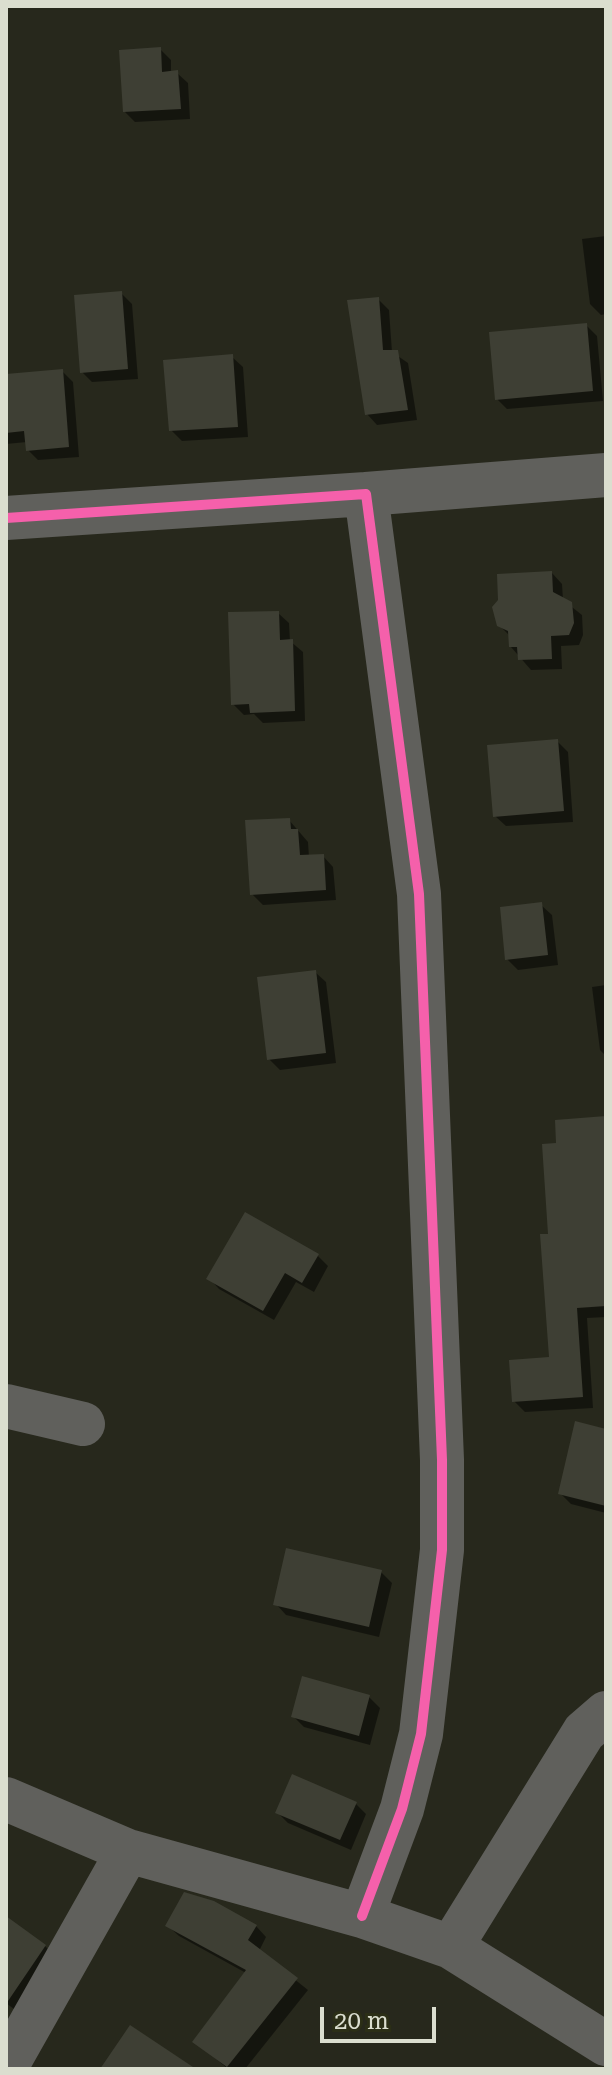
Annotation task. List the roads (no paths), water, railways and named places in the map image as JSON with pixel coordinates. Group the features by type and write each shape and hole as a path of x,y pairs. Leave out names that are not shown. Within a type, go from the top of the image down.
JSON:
{"street":[{"path":"6,518 606,475"},
{"path":"362,1916 402,1809 421,1734 442,1550 442,1460 419,894 366,494"},
{"path":"6,1406 83,1424"},
{"path":"451,1947 584,1732 606,1713"},
{"path":"6,1799 128,1851 362,1916 451,1947 601,2049"},
{"path":"6,2067 128,1851"}]}
